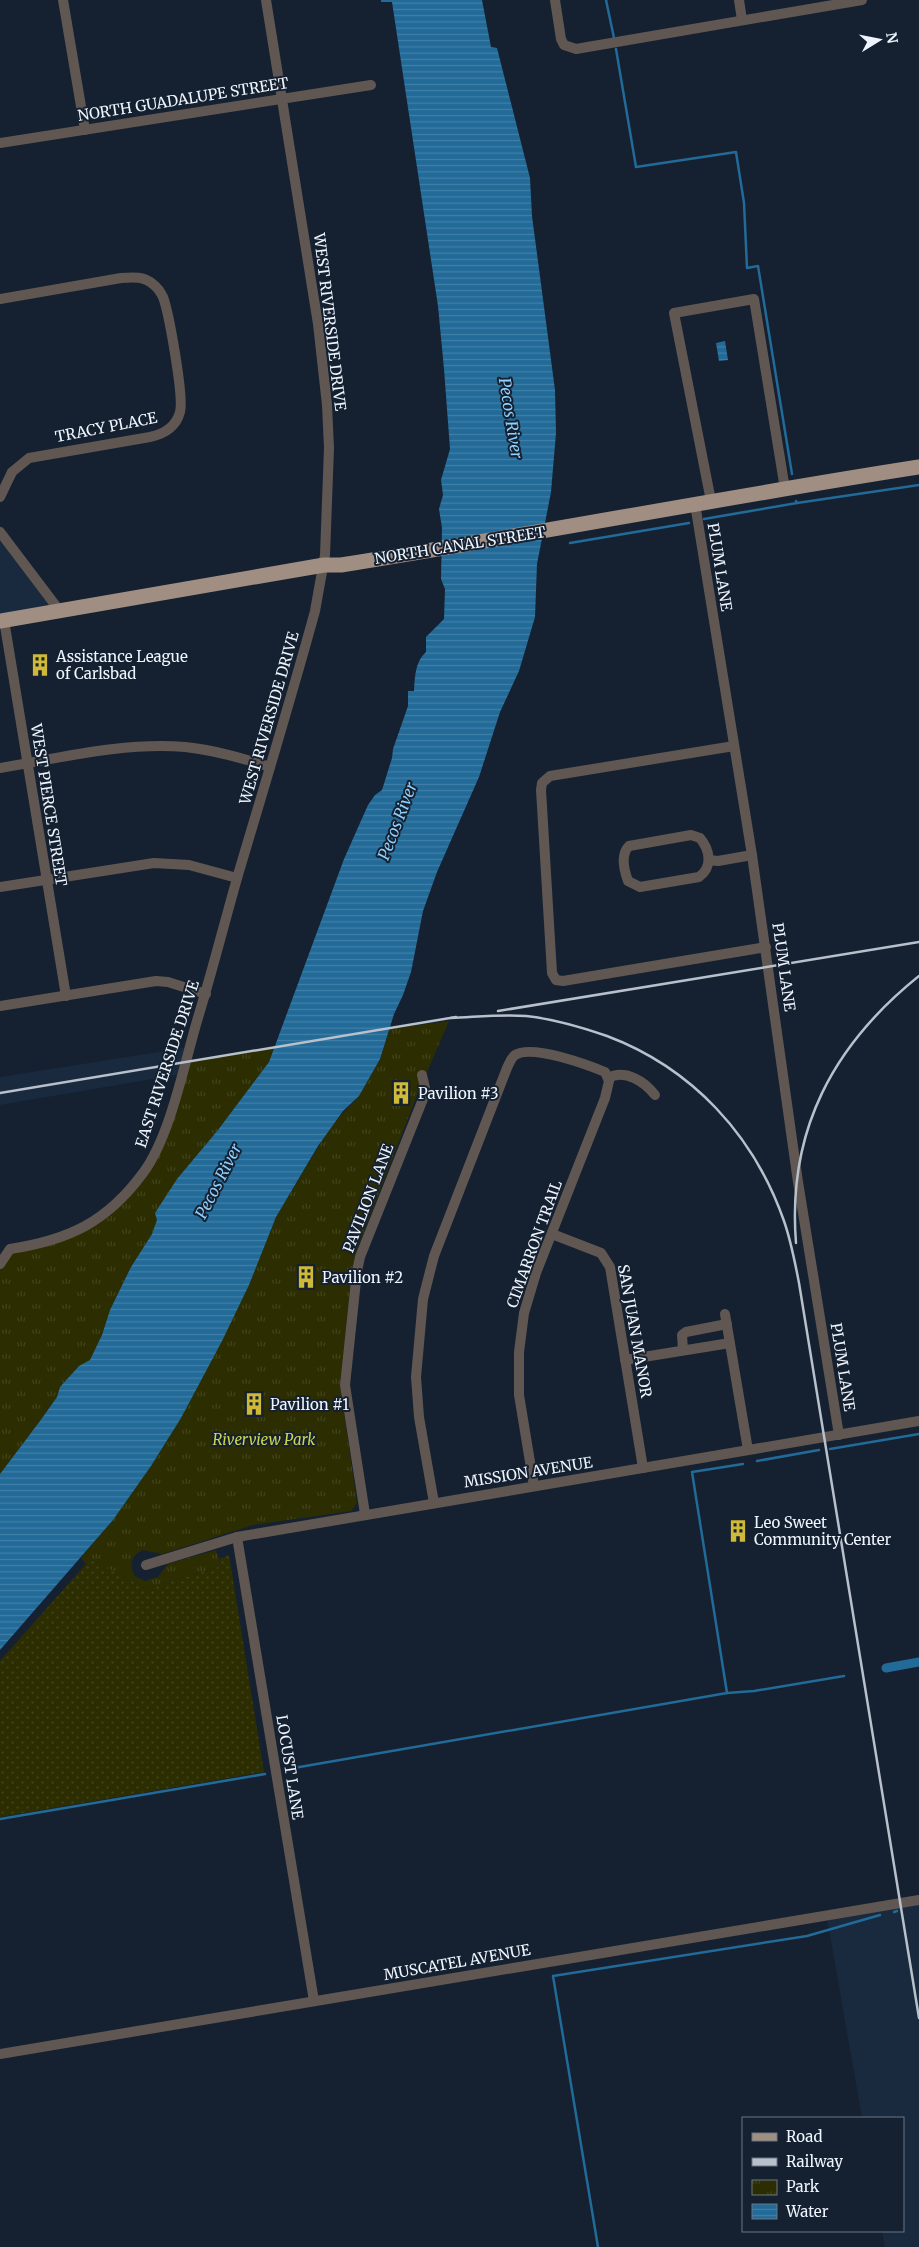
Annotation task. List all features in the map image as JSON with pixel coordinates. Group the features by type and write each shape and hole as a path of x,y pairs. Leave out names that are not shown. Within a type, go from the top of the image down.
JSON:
{"main road":[{"name":"NORTH CANAL STREET","path":"2,620 324,565 341,565 919,467"}],"street":[{"path":"63,0 85,130"},
{"name":"WEST RIVERSIDE DRIVE","path":"237,878 313,619 324,565 329,448 324,367 266,0"},
{"path":"555,0 564,45 576,49 862,0"},
{"path":"739,0 742,20"},
{"name":"NORTH GUADALUPE STREET","path":"0,143 371,86"},
{"name":"TRACY PLACE","path":"0,299 121,278 134,277 150,281 159,290 166,306 181,402 180,412 176,420 166,432 150,437 40,455 23,461 8,478 0,497"},
{"path":"711,501 674,313 754,299 785,489"},
{"name":"PLUM LANE","path":"695,504 752,855 798,1182 839,1435"},
{"path":"0,532 59,610"},
{"name":"WEST PIERCE STREET","path":"2,620 66,996"},
{"path":"0,768 121,749 168,746 219,752 270,766"},
{"path":"734,746 545,778 541,790 552,973 556,980 563,982 766,947"},
{"path":"691,835 700,838 704,843 708,860 707,870 699,877 640,887 632,885 628,881 624,860 626,848 636,843 691,835"},
{"path":"708,860 718,861 752,855"},
{"path":"0,887 154,863 189,865 237,878"},
{"name":"EAST RIVERSIDE DRIVE","path":"0,1264 5,1250 60,1239 88,1225 117,1202 143,1174 156,1152 167,1123 206,994 237,878"},
{"path":"0,1006 156,981 168,982 206,994"},
{"path":"434,1503 419,1417 416,1377 423,1299 434,1256 512,1058 516,1054 532,1053 574,1060 605,1072 608,1078 615,1074 630,1077 648,1086 654,1095"},
{"name":"PAVILION LANE","path":"365,1514 345,1386 357,1271 360,1257 423,1099 425,1088 422,1075"},
{"name":"CIMARRON TRAIL","path":"534,1486 519,1395 519,1352 526,1302 609,1088 608,1078"},
{"name":"SAN JUAN MANOR","path":"552,1234 601,1253 610,1267 643,1468"},
{"path":"683,1350 681,1340 682,1335 686,1332 726,1319 748,1450"},
{"path":"625,1360 730,1343"},
{"name":"MISSION AVENUE","path":"146,1565 237,1537 919,1422"},
{"name":"LOCUST LANE","path":"237,1537 314,2001"},
{"name":"MUSCATEL AVENUE","path":"0,2054 919,1900"}],"shaded area":[{"path":"0,532 59,610 0,621"},
{"path":"190,1047 182,1074 0,1105 0,1077"},
{"path":"919,1903 919,2247 885,2247 882,2232 904,2232 904,2117 862,2117 827,1918"}],"green space":[{"name":"Riverview Park","path":"449,1021 417,1095 358,1247 352,1269 340,1385 357,1503 351,1511 253,1525 162,1554 143,1550 133,1558 131,1564 135,1576 145,1581 158,1577 168,1564 216,1550 221,1566 147,1589 93,1560 86,1564 81,1558 113,1520 151,1466 181,1418 249,1285 276,1217 331,1126 359,1096 380,1059 390,1029"},
{"path":"275,1046 269,1062 218,1130 177,1179 152,1234 131,1267 110,1310 102,1335 90,1361 79,1366 60,1387 57,1397 0,1474 0,1264 10,1249 88,1225 150,1163 185,1062"},
{"path":"229,1555 264,1772 0,1817 0,1661 86,1564 93,1560 147,1589 221,1566 219,1559"}],"water":[{"name":"Pecos River","path":"381,0 482,0 491,47 497,48 530,178 532,216 555,390 556,433 551,492 537,564 535,617 519,671 500,712 479,777 437,872 423,911 411,972 394,1014 380,1059 359,1096 343,1111 318,1146 276,1217 249,1285 222,1341 181,1418 151,1466 113,1520 0,1650 0,1474 57,1397 60,1387 79,1366 90,1360 102,1335 110,1310 131,1267 152,1234 157,1220 155,1213 177,1179 218,1130 269,1062 344,859 368,805 375,795 382,790 393,749 408,706 408,691 414,691 418,665 426,652 426,637 444,619 445,589 441,579 442,528 439,509 443,495 441,480 450,449 438,306 392,2 381,2"},
{"path":"725,341 728,360 719,361 716,343"}],"waterway":[{"path":"606,0 614,38"},
{"path":"616,49 636,167 736,152 744,203 747,268 758,266 792,474"},
{"path":"797,503 919,485"},
{"path":"704,519 797,503 796,501"},
{"path":"570,543 689,523"},
{"path":"830,1449 919,1434"},
{"path":"757,1461 819,1450"},
{"path":"743,1464 692,1472 727,1693 754,1691 844,1676"},
{"path":"886,1668 919,1662"},
{"path":"288,1769 727,1693"},
{"path":"0,1819 265,1774"},
{"path":"598,2247 553,1976 807,1936 880,1915"}],"railway":[{"path":"498,1011 919,942"},
{"path":"796,1243 795,1202 799,1164 808,1127 822,1093 840,1061 862,1031 919,976"},
{"path":"451,1018 507,1015 536,1017 557,1021 607,1036 638,1050 666,1066 716,1108 756,1160 771,1190 784,1221 799,1283 919,2018"},
{"path":"0,1093 456,1017"}],"place":[{"name":"Assistance League of Carlsbad","path":"40,665"},
{"name":"Pavilion #3","path":"401,1093"},
{"name":"Pavilion #2","path":"306,1277"},
{"name":"Pavilion #1","path":"254,1404"},
{"name":"Leo Sweet Community Center","path":"738,1531"}]}
